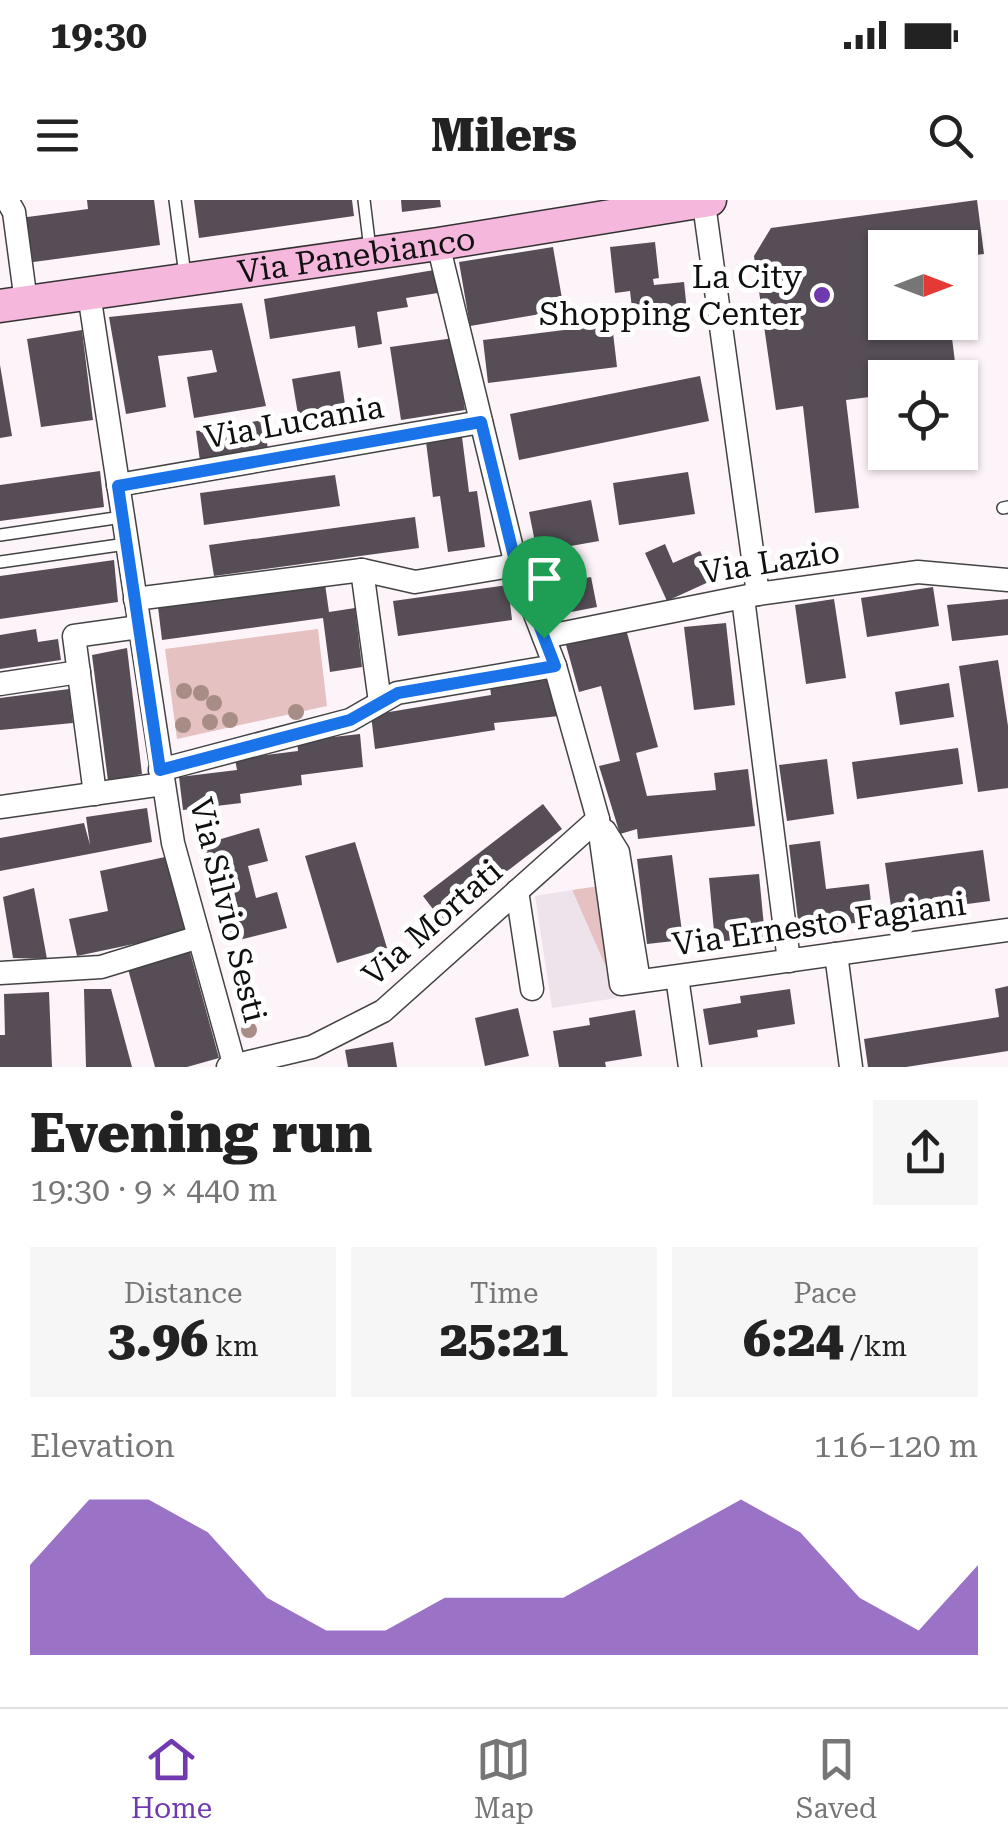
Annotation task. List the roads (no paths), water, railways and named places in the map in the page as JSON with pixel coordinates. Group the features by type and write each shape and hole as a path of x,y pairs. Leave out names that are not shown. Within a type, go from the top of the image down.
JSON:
{"street":[{"path":"7,200 14,212 13,304"},
{"path":"707,202 758,551 750,596 789,961"},
{"name":"Via Panebianco","path":"13,304 707,202"},
{"path":"438,244 516,565 555,666 598,819"},
{"name":"Via Silvio Sesti","path":"88,294 173,843 232,1066"},
{"name":"Via Lucania","path":"118,486 481,422"},
{"path":"136,599 362,570 415,582 516,565"},
{"path":"362,570 380,702"},
{"name":"Via Lazio","path":"544,638 750,596 918,572 1008,580"},
{"path":"95,794 74,636 140,627"},
{"path":"0,807 95,794 161,777 350,720 398,693 555,666"},
{"path":"0,684 79,672"},
{"name":"Via Ernesto Fagiani","path":"598,819 618,852 639,982 1008,930"},
{"name":"Via Mortati","path":"232,1066 316,1057 383,1011 598,819"},
{"path":"517,891 532,989"},
{"path":"0,973 101,967 200,937"},
{"path":"836,954 852,1067"},
{"path":"677,977 690,1067"}],"lane":[{"path":"175,200 186,280"},
{"path":"364,200 370,253"},
{"path":"0,535 122,517"},
{"path":"0,562 126,544"}],"place":[{"name":"La City Shopping Center","path":"822,295"}]}
